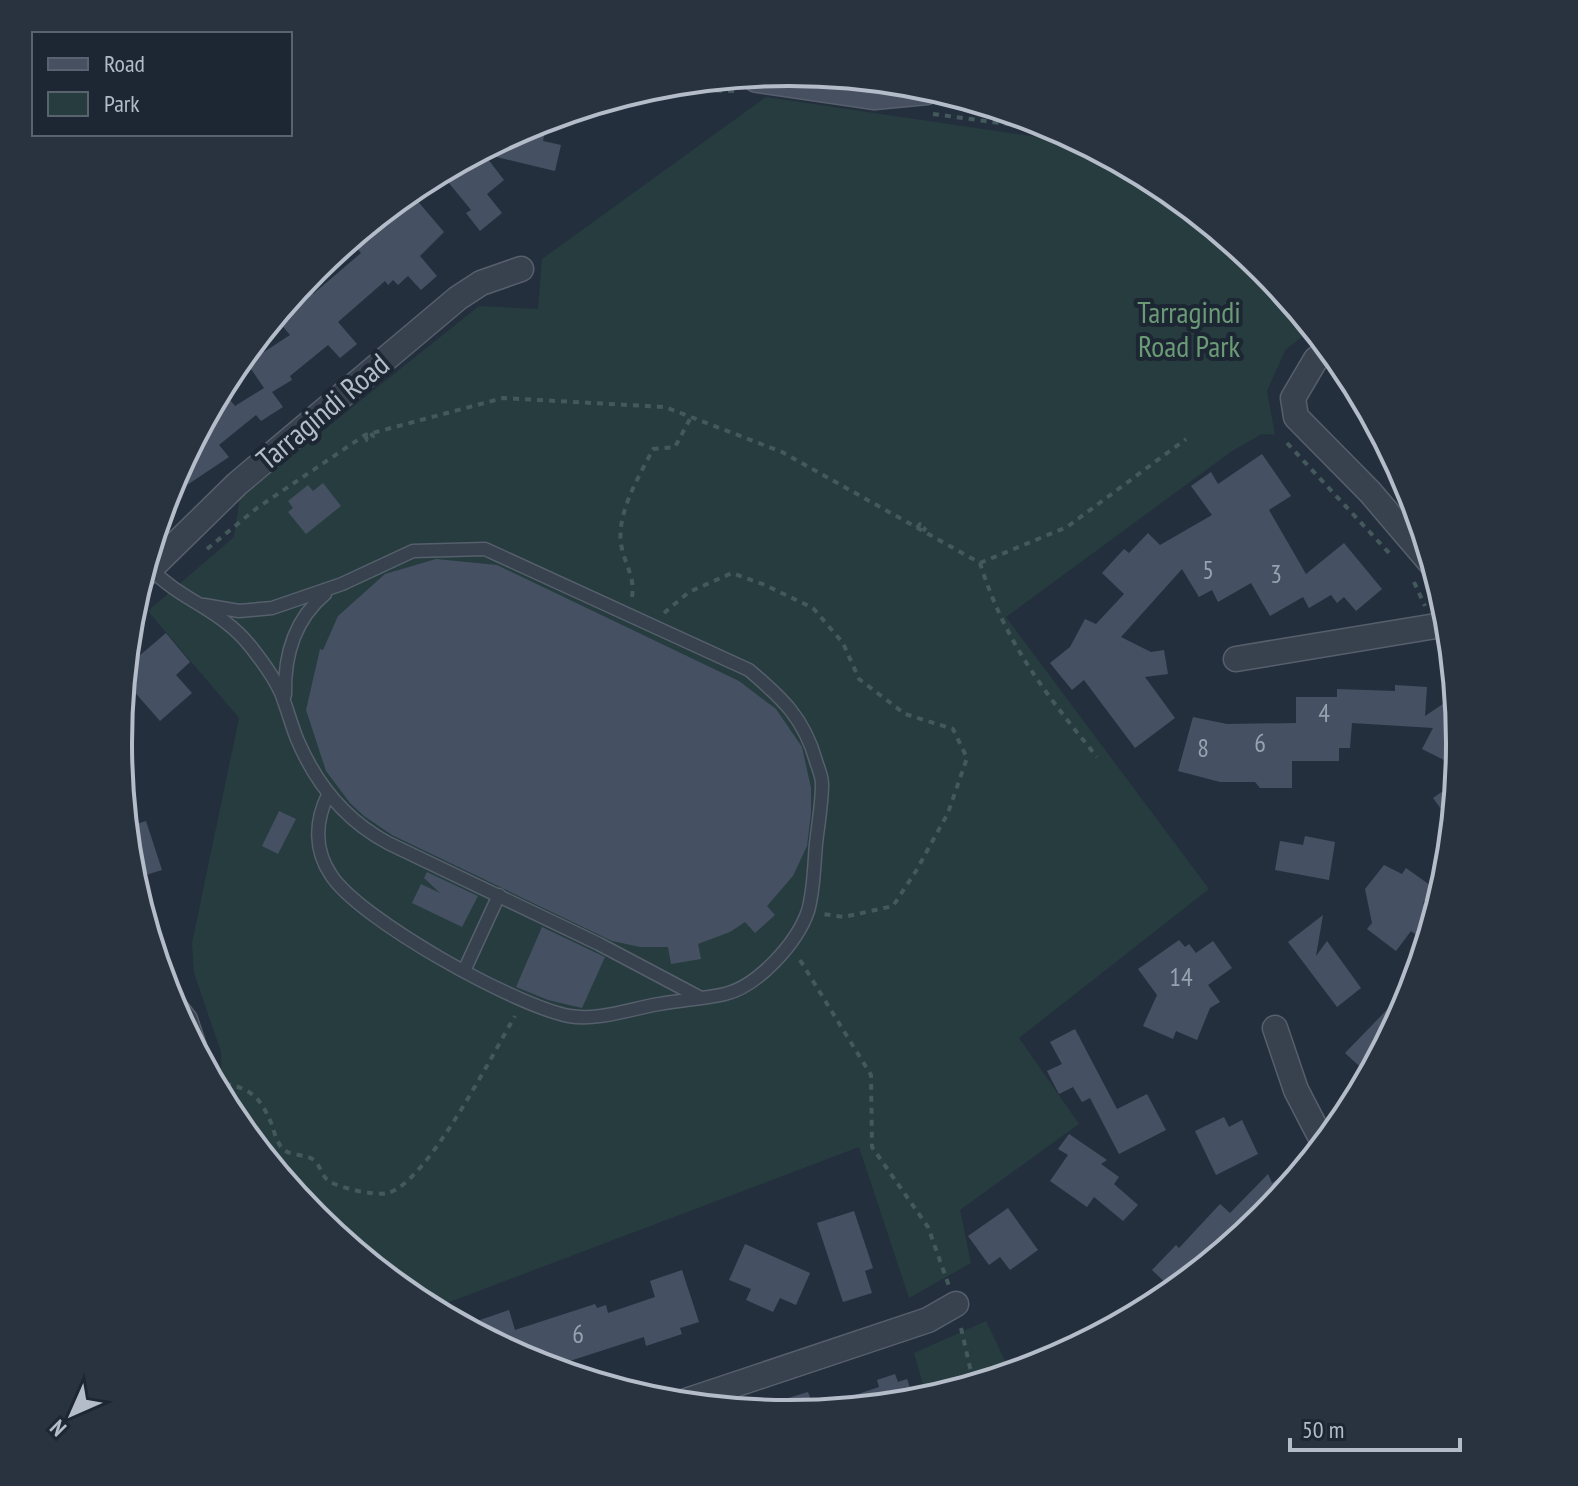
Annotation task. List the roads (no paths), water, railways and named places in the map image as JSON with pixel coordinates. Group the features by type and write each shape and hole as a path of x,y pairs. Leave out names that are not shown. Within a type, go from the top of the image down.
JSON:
{"street":[{"name":"Tarragindi Road","path":"158,562 224,496 458,298 481,283 521,269"},
{"path":"1320,357 1308,370 1293,398 1296,417 1370,492 1415,545"},
{"path":"1236,659 1435,626"},
{"path":"1275,1028 1296,1090 1318,1132"},
{"path":"706,1394 928,1320 956,1304"}],"lane":[{"path":"204,605 239,611 261,610 296,602 413,551 485,549 749,670 782,698 808,734 822,781 813,885 807,913 789,943 762,976 727,994 592,1017 571,1016 536,1005 464,971 387,926 357,904 340,888 321,855 317,825 328,795"},
{"path":"153,577 204,605 234,627 250,645 278,686 302,751 328,795 346,814 380,839 499,895 700,998"},
{"path":"287,710 286,668 295,635 316,602 342,584"},
{"path":"464,971 499,895"}],"park label":[{"name":"Tarragindi Road Park","path":"1189,330"}]}
